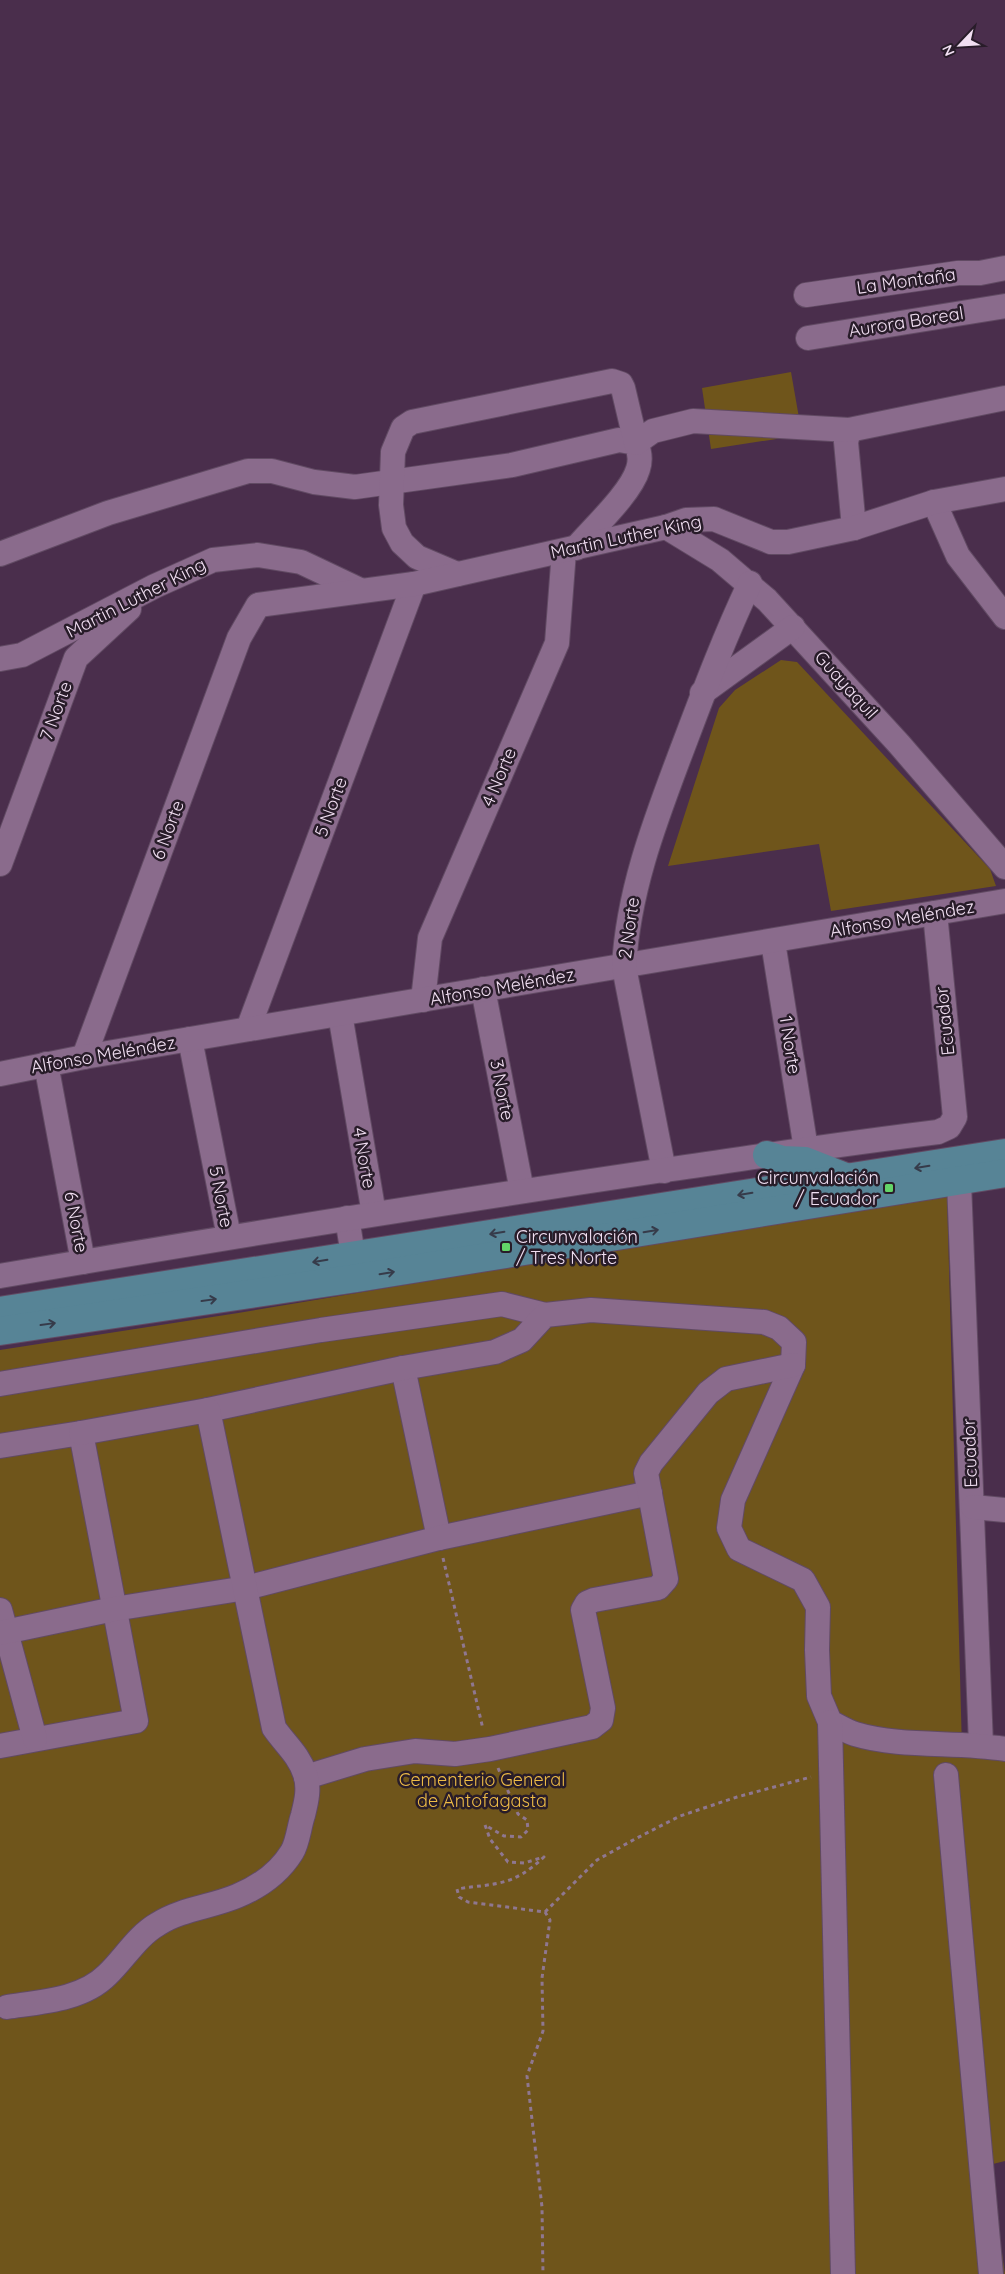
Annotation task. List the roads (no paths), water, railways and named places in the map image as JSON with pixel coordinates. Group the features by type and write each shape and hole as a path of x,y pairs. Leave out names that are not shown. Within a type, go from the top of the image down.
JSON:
{"main road":[{"path":"0,1311 355,1267 957,1171 1005,1153"},
{"path":"767,1155 783,1160 805,1160 848,1178"},
{"path":"0,1331 848,1178 957,1171 1005,1173"}],"street":[{"name":"La Montaña","path":"806,295 958,273 980,273 1005,268"},
{"name":"Aurora Boreal","path":"808,338 1005,306"},
{"path":"457,574 418,557 402,543 394,528 392,481 394,452 403,428 412,422 607,382 617,382 623,388 636,444 640,453 640,461 632,483 570,549"},
{"path":"636,444 653,431 693,421 849,430 1005,398"},
{"path":"849,430 846,442 854,528"},
{"path":"0,554 108,513 248,471 272,471 314,482 355,487 512,465 619,440 636,444"},
{"name":"Martin Luther King","path":"258,605 414,584 666,527 686,520 714,519 771,542 788,542 854,528 934,502 1005,489"},
{"path":"934,502 958,556 1005,617"},
{"name":"Guayaquil","path":"666,527 713,555 750,583 793,627 899,744 1005,867"},
{"name":"4 Norte","path":"423,1000 430,938 557,642 570,549"},
{"name":"Martin Luther King","path":"0,659 22,655 155,586 213,560 258,555 301,562 360,590"},
{"name":"2 Norte","path":"664,1170 624,966 625,935 635,888 657,813 702,693 750,583"},
{"name":"5 Norte","path":"248,1029 414,584"},
{"name":"7 Norte","path":"0,864 76,658 155,586"},
{"name":"6 Norte","path":"84,1057 239,638 258,605"},
{"path":"702,693 793,627"},
{"name":"Alfonso Meléndez","path":"0,1074 84,1057 1005,902"},
{"name":"Ecuador","path":"806,1149 938,1132 949,1127 954,1116 935,913"},
{"name":"1 Norte","path":"773,942 806,1149"},
{"name":"3 Norte","path":"483,989 522,1190"},
{"name":"4 Norte","path":"340,1014 374,1214"},
{"name":"5 Norte","path":"190,1039 228,1237"},
{"name":"6 Norte","path":"46,1064 83,1262"},
{"path":"0,1276 522,1190 806,1149"},
{"name":"Ecuador","path":"957,1171 973,1507 981,1745"},
{"path":"347,1218 355,1267"},
{"path":"0,1384 321,1330 502,1304 545,1315 591,1310 764,1322 778,1328 794,1342 793,1366 733,1500 729,1528 739,1549 803,1580 818,1607 819,1696 830,1722 843,2274"},
{"path":"0,1446 208,1410 403,1368 495,1352 522,1340 545,1315"},
{"path":"306,1777 365,1759 415,1751 455,1754 490,1750 592,1727 601,1720 602,1708 583,1610 587,1603 594,1600 658,1588 663,1585 666,1579 646,1473 651,1463 708,1393 726,1379 793,1366"},
{"path":"403,1368 438,1538"},
{"path":"7,2007 61,1998 90,1988 106,1977 156,1925 167,1919 235,1897 258,1886 274,1874 292,1851 307,1800 306,1777 298,1756 284,1744 274,1728 208,1410"},
{"path":"0,1746 136,1721 81,1433"},
{"path":"35,1739 2,1625 246,1588 438,1538 650,1493"},
{"path":"973,1507 1005,1510"},
{"path":"830,1722 854,1734 892,1740 981,1745 1005,1749"},
{"path":"946,1775 991,2274"}],"place":[{"name":"Circunvalación / Ecuador","path":"889,1188"},
{"name":"Circunvalación / Tres Norte","path":"506,1247"}],"park label":[{"name":"Cementerio General de Antofagasta","path":"482,1790"}]}
